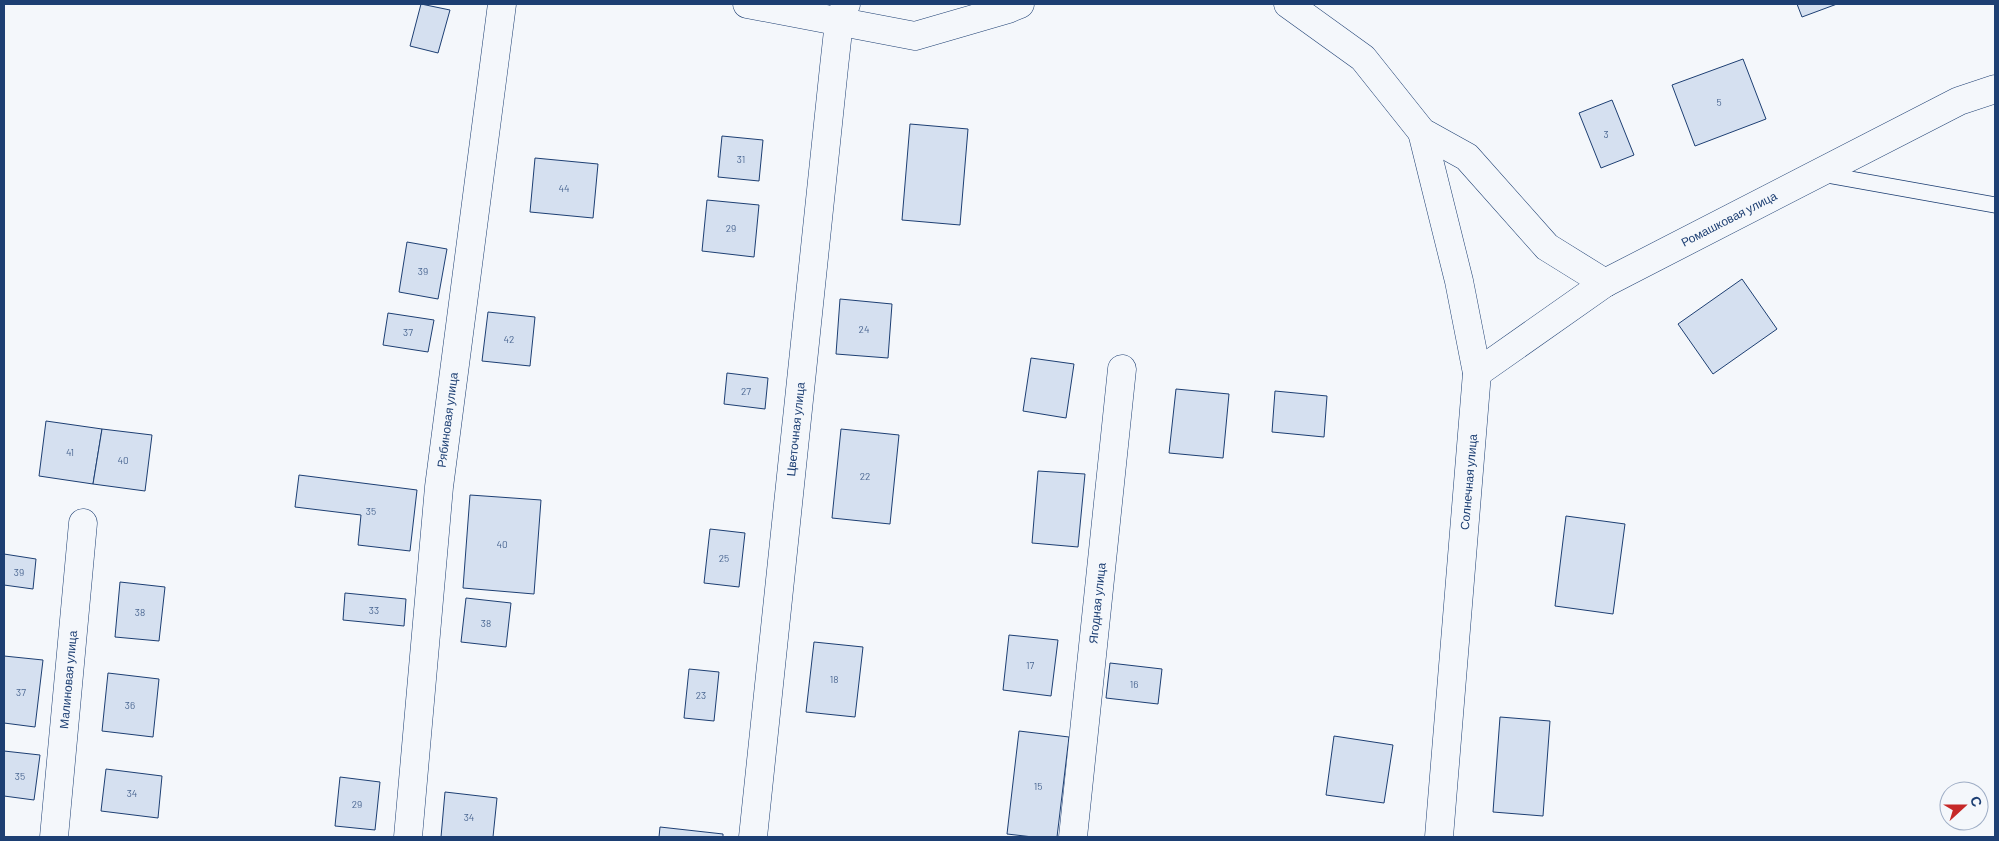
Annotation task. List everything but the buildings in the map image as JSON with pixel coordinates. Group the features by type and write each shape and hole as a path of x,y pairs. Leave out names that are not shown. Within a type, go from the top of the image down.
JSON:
{"street":[{"name":"Рябиновая улица","path":"408,837 439,487 502,4"},
{"path":"747,4 842,13 915,36 1020,4"},
{"path":"1288,4 1363,58 1422,132 1467,157 1547,248 1605,283"},
{"name":"Цветочная улица","path":"753,837 842,13"},
{"name":"Ромашковая улица","path":"1477,373 1605,283 1959,101 1995,89"},
{"name":"Солнечная улица","path":"1422,132 1458,281 1477,373 1439,837"},
{"name":"Ягодная улица","path":"1073,837 1122,369"},
{"name":"Малиновая улица","path":"54,837 83,523"}],"lane":[{"path":"1819,173 1995,205"}]}
